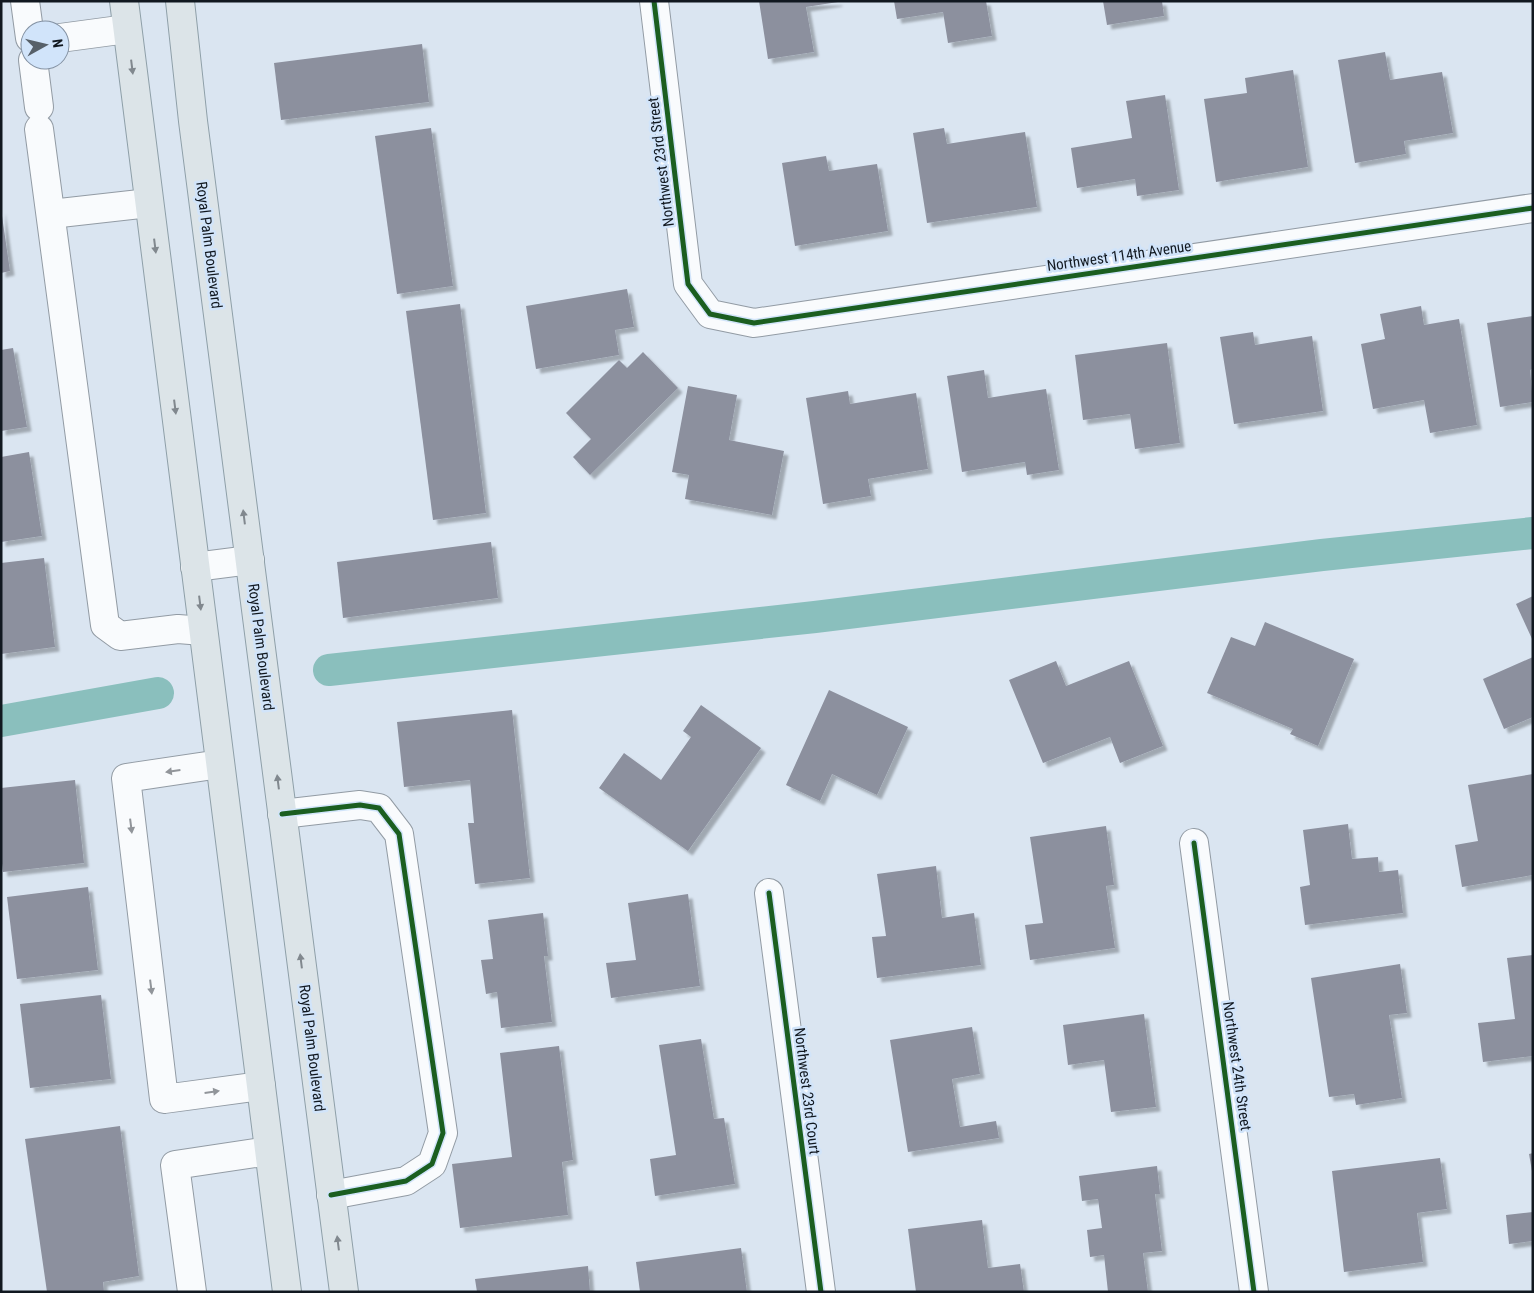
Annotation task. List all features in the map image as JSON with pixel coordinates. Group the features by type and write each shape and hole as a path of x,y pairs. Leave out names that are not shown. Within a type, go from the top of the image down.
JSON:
{"main road":[{"path":"124,1 287,1292"},
{"name":"Royal Palm Boulevard","path":"180,1 193,121 344,1292"}],"street":[{"path":"25,1 28,20"},
{"name":"Northwest 23rd Street","path":"654,1 688,284 710,314"},
{"path":"70,37 127,29"},
{"path":"34,70 105,625 120,636 178,629 203,631"},
{"path":"51,214 149,203"},
{"name":"Northwest 114th Avenue","path":"710,314 754,323 1533,208"},
{"path":"195,567 250,560"},
{"path":"220,764 126,778 164,1098 261,1086"},
{"path":"282,814 360,805 379,808 400,834 443,1133 432,1164 406,1181 331,1195"},
{"name":"Northwest 24th Street","path":"1194,843 1254,1292"},
{"name":"Northwest 23rd Court","path":"768,893 820,1292"},
{"path":"192,1292 175,1165 269,1151"}],"building":[{"path":"759,1 838,2 806,7 814,52 768,59"},
{"path":"894,1 986,1 992,36 948,43 943,12 897,19"},
{"path":"1103,1 1162,1 1164,16 1107,25"},
{"path":"422,44 429,102 281,120 274,63"},
{"path":"1385,52 1390,80 1442,72 1453,133 1404,141 1406,154 1355,163 1338,60"},
{"path":"1293,70 1308,167 1216,182 1204,99 1247,93 1245,78"},
{"path":"1165,95 1179,190 1137,196 1135,179 1077,188 1071,148 1132,138 1126,101"},
{"path":"431,128 453,286 397,294 375,136"},
{"path":"944,128 947,144 1025,132 1037,207 927,223 913,133"},
{"path":"826,156 829,171 877,164 888,231 795,246 782,163"},
{"path":"1,209 10,271 1,273"},
{"path":"627,289 634,327 615,330 619,355 536,369 526,306"},
{"path":"460,304 486,513 433,520 406,311"},
{"path":"1421,306 1424,325 1459,319 1477,425 1430,433 1424,400 1373,409 1361,344 1385,339 1380,314"},
{"path":"1533,316 1533,369 1530,370 1533,402 1500,407 1487,323"},
{"path":"1253,332 1255,345 1312,336 1323,411 1234,424 1220,337"},
{"path":"1167,343 1180,443 1135,449 1130,414 1083,420 1075,355"},
{"path":"13,348 27,427 1,431 1,350"},
{"path":"643,352 678,388 590,475 573,457 591,439 566,413 619,360 627,368"},
{"path":"984,370 988,398 1046,389 1059,470 1027,475 1025,462 962,472 947,376"},
{"path":"688,386 737,395 729,440 784,451 772,515 685,499 689,475 672,472"},
{"path":"848,391 850,404 916,393 928,469 868,479 871,496 823,504 806,398"},
{"path":"29,452 42,536 1,542 1,457"},
{"path":"491,542 498,598 343,618 337,562"},
{"path":"44,558 55,647 1,654 1,563"},
{"path":"1533,596 1533,641 1516,604"},
{"path":"1265,622 1354,659 1318,746 1290,734 1293,729 1207,693 1231,637 1255,646"},
{"path":"1533,657 1533,717 1504,729 1483,679"},
{"path":"1056,661 1066,686 1129,661 1163,746 1120,763 1110,737 1043,763 1009,680"},
{"path":"829,690 908,727 877,795 832,774 820,801 786,785"},
{"path":"701,705 761,748 688,851 599,788 624,753 661,780 691,737 683,731"},
{"path":"512,710 530,878 475,884 468,823 474,823 470,780 404,787 397,722"},
{"path":"1533,774 1533,875 1462,887 1455,845 1478,841 1468,785"},
{"path":"75,780 84,863 3,872 1,855 1,788"},
{"path":"1348,824 1352,859 1378,857 1379,872 1398,870 1403,913 1305,925 1300,887 1310,885 1303,830"},
{"path":"1106,826 1114,885 1106,886 1115,948 1030,960 1025,925 1043,923 1030,837"},
{"path":"936,866 942,918 974,913 981,965 877,978 872,937 886,936 877,874"},
{"path":"88,887 98,970 17,979 7,897"},
{"path":"688,894 700,986 611,998 606,963 636,960 628,903"},
{"path":"543,913 548,956 544,956 552,1022 501,1028 497,992 486,994 481,960 493,959 488,920"},
{"path":"1533,955 1533,1056 1483,1062 1478,1023 1515,1019 1507,958"},
{"path":"1400,964 1407,1013 1389,1015 1402,1098 1356,1105 1354,1094 1329,1097 1311,978"},
{"path":"101,995 111,1079 30,1088 20,1004"},
{"path":"1144,1014 1156,1107 1111,1112 1104,1060 1068,1065 1063,1025"},
{"path":"972,1027 980,1074 952,1079 960,1127 996,1121 999,1138 908,1152 890,1040"},
{"path":"701,1039 714,1119 724,1118 735,1184 655,1196 650,1159 676,1155 659,1045"},
{"path":"559,1046 573,1160 562,1162 568,1215 460,1228 452,1164 512,1157 500,1053"},
{"path":"120,1126 139,1276 103,1282 104,1292 47,1292 25,1139"},
{"path":"1533,1153 1533,1171 1532,1171 1529,1154"},
{"path":"1440,1158 1447,1209 1417,1213 1423,1262 1344,1272 1332,1171"},
{"path":"1157,1166 1160,1194 1155,1194 1162,1251 1143,1253 1148,1292 1108,1292 1104,1255 1090,1257 1087,1230 1102,1228 1098,1199 1082,1201 1079,1176"},
{"path":"1533,1212 1533,1241 1509,1244 1506,1215"},
{"path":"982,1220 988,1268 1020,1264 1024,1292 916,1292 908,1229"},
{"path":"741,1248 747,1292 640,1292 636,1262"},
{"path":"588,1266 590,1292 477,1292 475,1279"}],"waterway":[{"path":"329,670 815,617 1322,555 1533,533"},
{"path":"1,721 158,693"}],"cycle path":[{"path":"654,1 688,284 710,314 754,323 1533,208"},
{"path":"282,814 360,805 379,808 399,834 443,1133 432,1164 406,1181 331,1195"},
{"path":"1194,843 1254,1292"},
{"path":"769,893 821,1292"}]}
